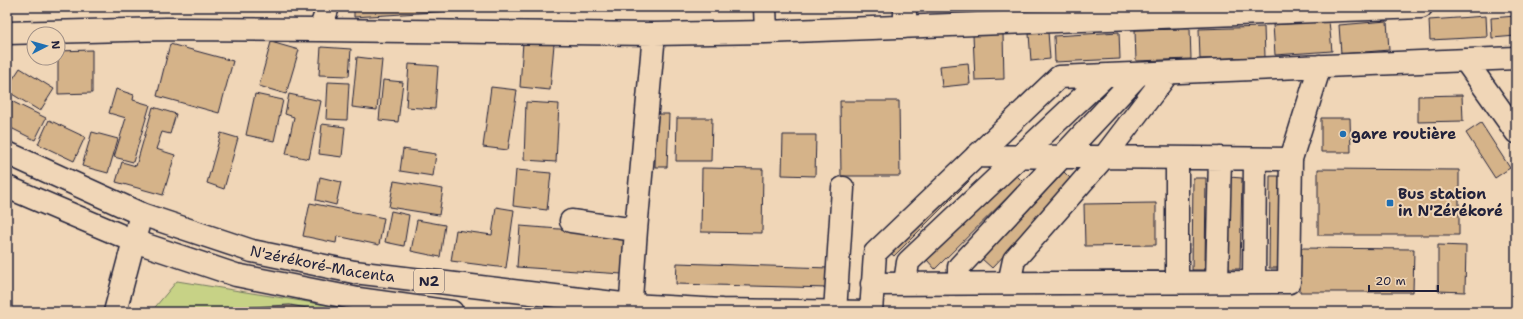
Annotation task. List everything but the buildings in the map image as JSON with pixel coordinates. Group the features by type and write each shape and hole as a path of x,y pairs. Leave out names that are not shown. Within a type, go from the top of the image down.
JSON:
{"main road":[{"path":"320,30 328,7"},
{"path":"765,7 766,32"},
{"path":"7,33 166,29 654,34 766,32 905,17 1421,7"},
{"path":"630,308 654,34"},
{"path":"871,312 874,253 1059,77 1516,58"},
{"path":"1465,60 1516,132"},
{"path":"872,284 1289,282 1290,159 1320,66"},
{"path":"1009,283 1014,260 1104,157 1168,73"},
{"path":"959,283 959,267 1139,74"},
{"path":"905,283 908,262 1105,76"},
{"name":"N'zérékoré-Macenta","path":"7,153 141,214 252,251 354,272 630,308 871,312"},
{"path":"976,156 1290,159"},
{"path":"1177,158 1177,282"},
{"path":"1217,282 1220,158"},
{"path":"1254,282 1255,159"},
{"name":"N2","path":"7,187 134,241 236,275 358,299 452,312"},
{"path":"835,312 843,188"},
{"path":"115,312 141,214"},
{"path":"571,221 636,230"}],"green space":[{"path":"177,281 370,312 151,312"}],"place":[{"name":"gare routière","path":"1343,134"},
{"name":"Bus station in N'Zérékoré","path":"1390,203"}]}
